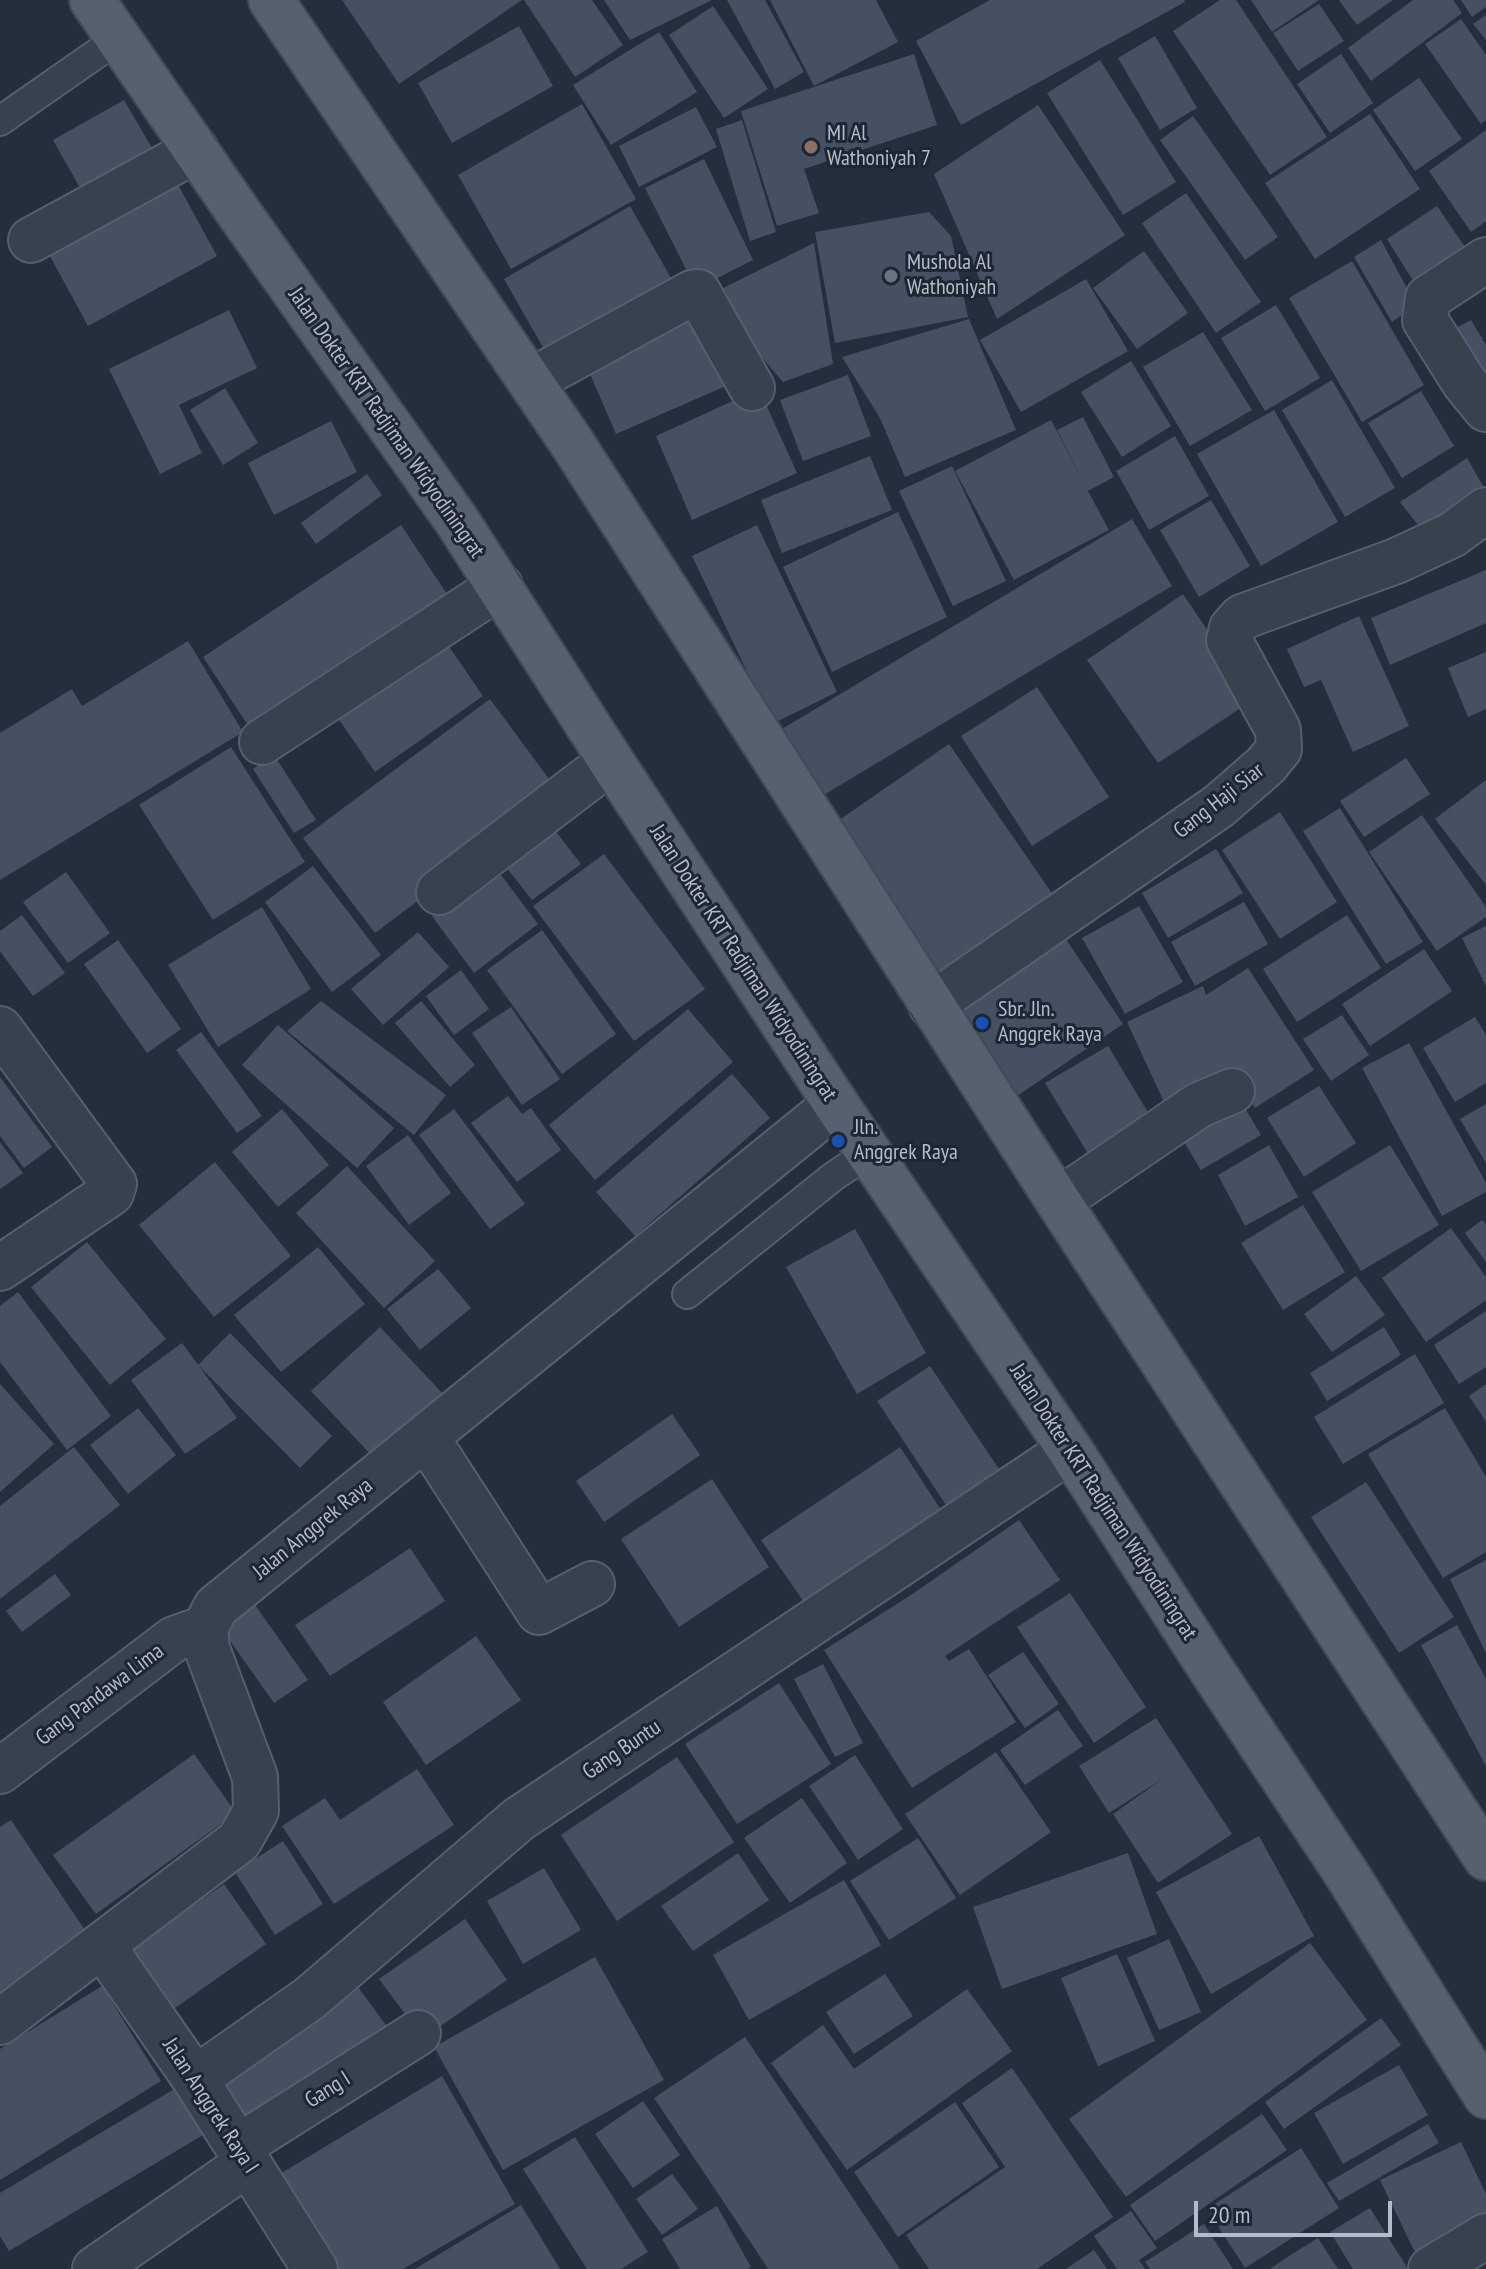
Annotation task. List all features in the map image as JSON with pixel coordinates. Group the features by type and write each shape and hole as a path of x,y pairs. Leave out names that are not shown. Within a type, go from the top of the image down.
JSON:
{"main road":[{"name":"Jalan Dokter KRT Radjiman Widyodiningrat","path":"92,0 457,521 836,1104 1070,1450 1346,1873 1486,2096"},
{"path":"271,0 531,381 931,1005 1486,1858"}],"street":[{"path":"31,240 196,150"},
{"path":"1486,260 1428,298 1425,320 1464,382 1486,409"},
{"path":"531,381 698,292 752,388"},
{"name":"Gang Haji Siar","path":"931,1005 1219,806 1273,757 1279,749 1278,730 1229,640 1232,628 1242,617 1396,561 1452,535 1486,510"},
{"path":"262,742 500,586"},
{"path":"439,892 611,761"},
{"path":"0,1029 114,1184 111,1193 0,1268"},
{"path":"1058,1201 1199,1105 1232,1091"},
{"name":"Jalan Anggrek Raya","path":"205,1628 216,1607 836,1104"},
{"path":"426,1437 539,1612 592,1584"},
{"name":"Gang Buntu","path":"195,2079 310,1998 519,1819 1070,1450"},
{"path":"0,2022 239,1841 256,1811 255,1777 207,1649 205,1628"},
{"name":"Gang Pandawa Lima","path":"0,1771 174,1639 205,1628"},
{"name":"Jalan Anggrek Raya I","path":"102,1945 195,2079 315,2269"},
{"name":"Gang I","path":"95,2269 243,2155 418,2033"},
{"path":"1431,2269 1486,2236"}],"lane":[{"path":"0,121 119,38"},
{"path":"687,1294 834,1176 869,1153"}],"building":[{"path":"342,0 522,0 399,84"},
{"path":"524,0 592,0 623,45 575,77"},
{"path":"604,0 712,0 630,40"},
{"path":"727,0 765,0 804,72 775,89"},
{"path":"770,0 876,0 898,42 814,86"},
{"path":"990,0 1185,2 961,125 916,41"},
{"path":"1220,0 1236,0 1327,137 1270,175 1173,31"},
{"path":"1251,0 1319,0 1272,32"},
{"path":"1339,0 1393,0 1357,25"},
{"path":"1413,0 1453,0 1462,13 1371,81 1348,48"},
{"path":"1461,0 1486,0 1486,7 1472,17"},
{"path":"1319,4 1344,41 1298,71 1273,33"},
{"path":"713,6 768,89 724,118 669,35"},
{"path":"1486,15 1486,40 1473,24"},
{"path":"1461,19 1486,55 1486,120 1481,124 1425,44"},
{"path":"519,26 553,86 452,143 418,83"},
{"path":"659,32 697,92 611,145 573,85"},
{"path":"1155,36 1197,108 1160,130 1118,58"},
{"name":"MI Al Wathoniyah 7","path":"914,54 937,125 804,169 819,213 777,226 741,111"},
{"path":"1341,54 1373,103 1330,133 1297,84"},
{"path":"1100,60 1176,182 1123,215 1047,93"},
{"path":"1419,78 1462,139 1415,171 1373,110"},
{"path":"124,100 159,160 88,202 53,140"},
{"path":"582,104 636,199 511,269 458,175"},
{"path":"1038,105 1125,235 997,319 934,174"},
{"path":"696,107 717,147 639,187 619,146"},
{"path":"1370,114 1420,189 1315,259 1265,183"},
{"path":"1193,116 1278,237 1245,260 1160,140"},
{"path":"742,120 776,232 750,241 716,129"},
{"path":"1486,130 1486,221 1471,232 1429,171"},
{"path":"704,159 753,260 696,289 645,188"},
{"path":"169,168 217,256 88,326 40,238"},
{"path":"1186,193 1261,302 1216,333 1142,223"},
{"path":"630,206 679,292 553,365 504,279"},
{"path":"1437,206 1473,259 1422,295 1387,239"},
{"name":"Mushola Al Wathoniyah","path":"929,212 951,236 968,317 835,343 815,232"},
{"path":"1381,240 1416,305 1392,322 1354,257"},
{"path":"814,243 833,364 783,382 709,295"},
{"path":"1144,251 1188,313 1137,349 1093,288"},
{"path":"1352,261 1424,385 1362,422 1289,298"},
{"path":"1086,279 1128,351 1021,412 980,340"},
{"path":"1276,305 1320,378 1265,411 1221,338"},
{"path":"703,308 735,382 616,434 584,360"},
{"path":"229,310 257,368 179,405 202,453 160,474 109,369"},
{"path":"969,319 1016,430 905,477 880,418 842,357"},
{"path":"1471,320 1486,345 1486,404 1443,335"},
{"path":"1203,332 1252,410 1190,446 1143,367"},
{"path":"1131,361 1171,426 1122,457 1081,392"},
{"path":"848,375 871,436 803,461 780,400"},
{"path":"1332,380 1395,488 1345,517 1282,410"},
{"path":"225,388 258,443 223,465 190,410"},
{"path":"759,389 797,473 692,520 656,436"},
{"path":"1421,391 1454,446 1402,478 1368,423"},
{"path":"1274,410 1338,522 1261,566 1197,454"},
{"path":"1083,417 1114,477 1088,491 1109,530 1014,580 955,471 1051,420 1086,487 1057,430"},
{"path":"331,421 357,472 274,515 248,463"},
{"path":"1175,436 1209,496 1149,530 1116,471"},
{"path":"870,456 892,510 782,553 761,500"},
{"path":"1467,458 1486,491 1426,535 1400,502"},
{"path":"952,466 1006,581 953,606 899,491"},
{"path":"367,474 382,495 316,544 301,523"},
{"path":"1211,500 1250,566 1199,597 1160,530"},
{"path":"898,512 947,617 832,672 783,567"},
{"path":"1132,519 1172,586 817,799 777,732"},
{"path":"401,525 453,603 255,736 203,657"},
{"path":"757,525 837,692 772,724 692,556"},
{"path":"1486,570 1486,623 1390,665 1371,618"},
{"path":"1183,594 1254,699 1158,763 1087,660"},
{"path":"1359,616 1409,726 1353,752 1321,680 1304,687 1287,649"},
{"path":"439,632 483,696 375,772 331,708"},
{"path":"188,641 243,732 0,880 0,733 72,689 82,706"},
{"path":"1486,652 1486,709 1468,717 1448,668"},
{"path":"1037,687 1109,797 1032,846 961,736"},
{"path":"490,699 560,794 375,933 303,838"},
{"path":"949,744 1062,908 944,988 832,825"},
{"path":"231,747 305,862 213,920 139,805"},
{"path":"274,755 316,820 294,833 253,769"},
{"path":"1406,758 1430,794 1364,837 1340,801"},
{"path":"1486,780 1486,885 1435,819"},
{"path":"1340,808 1423,942 1386,964 1303,831"},
{"path":"1280,812 1337,902 1280,939 1222,850"},
{"path":"542,814 581,864 532,900 494,852"},
{"path":"1422,815 1486,907 1486,917 1437,951 1369,852"},
{"path":"1216,849 1243,893 1168,938 1142,893"},
{"path":"604,854 705,989 634,1041 533,906"},
{"path":"313,866 381,955 332,992 265,902"},
{"path":"495,867 538,924 474,973 432,916"},
{"path":"66,872 110,933 68,963 23,902"},
{"path":"1244,902 1268,944 1195,986 1171,942"},
{"path":"1139,906 1183,982 1125,1014 1082,938"},
{"path":"262,907 311,989 218,1047 168,965"},
{"path":"22,915 65,973 33,996 0,951 0,931"},
{"path":"1347,915 1381,968 1297,1022 1263,969"},
{"path":"1055,923 1123,1024 1017,1096 949,996"},
{"path":"1486,926 1486,986 1462,938"},
{"path":"542,930 616,1034 562,1074 487,970"},
{"path":"418,932 449,967 383,1025 351,989"},
{"path":"118,940 181,1029 147,1053 84,964"},
{"path":"1424,949 1452,991 1370,1046 1342,1004"},
{"path":"1248,968 1314,1070 1255,1108 1237,1081 1169,1113 1127,1022 1203,986 1206,995"},
{"path":"461,970 489,1009 454,1035 426,996"},
{"path":"321,1001 446,1095 414,1135 287,1031"},
{"path":"421,1001 475,1065 450,1087 395,1023"},
{"path":"511,1007 560,1079 522,1105 472,1033"},
{"path":"688,1009 733,1062 595,1180 549,1125"},
{"path":"1342,1015 1369,1055 1331,1081 1303,1039"},
{"path":"1475,1017 1486,1035 1486,1083 1455,1102 1423,1048"},
{"path":"278,1025 394,1128 357,1168 242,1065"},
{"path":"201,1032 262,1116 237,1133 176,1050"},
{"path":"1409,1043 1486,1183 1486,1192 1442,1216 1362,1068"},
{"path":"1108,1046 1155,1124 1093,1162 1045,1083"},
{"path":"732,1074 770,1118 635,1236 596,1192"},
{"path":"0,1077 52,1147 24,1168 0,1136"},
{"path":"1319,1086 1356,1143 1304,1177 1267,1118"},
{"path":"508,1096 522,1114 531,1108 561,1150 517,1182 471,1123"},
{"path":"1238,1096 1261,1135 1201,1170 1178,1132"},
{"path":"1486,1104 1486,1163 1460,1119"},
{"path":"282,1109 329,1165 278,1207 232,1152"},
{"path":"454,1109 525,1204 490,1229 419,1135"},
{"path":"408,1135 451,1193 409,1225 366,1166"},
{"path":"0,1142 23,1173 0,1189"},
{"path":"1269,1145 1298,1197 1245,1226 1218,1175"},
{"path":"1390,1145 1439,1225 1361,1271 1312,1192"},
{"path":"215,1162 291,1256 214,1317 139,1225"},
{"path":"347,1166 435,1261 384,1308 296,1213"},
{"path":"1303,1205 1345,1272 1283,1310 1241,1243"},
{"path":"1482,1220 1486,1224 1486,1262 1465,1233"},
{"path":"1451,1228 1486,1277 1486,1300 1426,1342 1382,1278"},
{"path":"855,1229 926,1353 857,1394 786,1267"},
{"path":"87,1242 166,1339 110,1385 31,1287"},
{"path":"318,1247 365,1304 281,1372 234,1315"},
{"path":"438,1269 471,1308 420,1350 387,1309"},
{"path":"1356,1276 1385,1315 1332,1352 1304,1314"},
{"path":"18,1292 111,1416 67,1450 0,1362 0,1306"},
{"path":"1486,1311 1486,1367 1459,1384 1434,1345"},
{"path":"380,1327 444,1395 375,1459 311,1391"},
{"path":"1384,1327 1401,1355 1327,1401 1310,1373"},
{"path":"230,1333 332,1436 300,1468 198,1365"},
{"path":"182,1343 237,1418 185,1454 131,1380"},
{"path":"1415,1354 1444,1403 1343,1464 1314,1417"},
{"path":"930,1366 1005,1478 952,1514 877,1401"},
{"path":"0,1384 54,1444 0,1492"},
{"path":"1486,1384 1486,1422 1469,1396"},
{"path":"138,1408 176,1455 128,1494 90,1445"},
{"path":"1445,1408 1486,1477 1486,1552 1443,1578 1368,1454"},
{"path":"672,1414 700,1455 604,1522 576,1481"},
{"path":"74,1447 120,1505 0,1599 0,1506"},
{"path":"900,1447 945,1516 808,1608 761,1540"},
{"path":"712,1479 769,1567 679,1627 621,1539"},
{"path":"1366,1482 1454,1617 1399,1653 1311,1517"},
{"path":"1019,1520 1060,1580 945,1656 949,1661 969,1649 1016,1722 912,1788 824,1650 908,1597"},
{"path":"410,1548 445,1601 330,1676 295,1625"},
{"path":"1486,1560 1486,1653 1450,1579"},
{"path":"55,1574 71,1595 22,1632 6,1611"},
{"path":"1070,1593 1146,1707 1094,1743 1017,1627"},
{"path":"255,1605 308,1680 274,1703 221,1628"},
{"path":"1457,1625 1486,1679 1486,1766 1421,1645"},
{"path":"476,1636 521,1700 426,1765 383,1702"},
{"path":"1023,1652 1059,1704 1025,1728 988,1675"},
{"path":"823,1664 863,1743 835,1757 794,1679"},
{"path":"779,1683 831,1764 737,1824 685,1744"},
{"path":"1058,1710 1083,1746 1025,1785 1000,1750"},
{"path":"1156,1718 1232,1834 1158,1883 1113,1814 1164,1778 1109,1813 1079,1766"},
{"path":"996,1752 1051,1832 960,1895 905,1814"},
{"path":"194,1754 236,1813 96,1914 53,1855"},
{"path":"855,1755 903,1829 858,1860 809,1786"},
{"path":"677,1757 734,1842 617,1921 561,1835"},
{"path":"417,1769 454,1825 334,1904 282,1826 325,1798 340,1820"},
{"path":"802,1798 847,1863 790,1903 744,1838"},
{"path":"11,1820 95,1945 0,2009 0,1827"},
{"path":"1259,1836 1314,1936 1211,1994 1156,1892"},
{"path":"918,1838 956,1898 889,1940 850,1881"},
{"path":"283,1841 323,1904 275,1935 235,1872"},
{"path":"738,1853 769,1900 693,1951 661,1906"},
{"path":"1128,1853 1157,1934 1002,1989 973,1907"},
{"path":"544,1868 581,1930 523,1964 487,1901"},
{"path":"844,1880 881,1945 749,2020 713,1955"},
{"path":"224,1884 266,1944 168,2013 126,1953"},
{"path":"465,1919 507,1980 423,2038 379,1979"},
{"path":"1169,1939 1201,2012 1159,2030 1127,1958"},
{"path":"1310,1943 1367,2020 1126,2197 1069,2119"},
{"path":"1117,1954 1155,2041 1098,2066 1061,1978"},
{"path":"595,1957 664,2080 503,2170 434,2047"},
{"path":"885,1974 913,2016 854,2054 826,2012"},
{"path":"355,1983 391,2032 248,2131 215,2081"},
{"path":"102,1986 161,2081 0,2180 0,2049"},
{"path":"967,1989 1012,2051 847,2170 771,2063 823,2025 854,2069"},
{"path":"1381,2018 1401,2045 1284,2129 1265,2102"},
{"path":"745,2037 900,2269 768,2269 654,2098"},
{"path":"1399,2065 1428,2115 1343,2164 1314,2113"},
{"path":"1012,2068 1113,2217 1037,2269 929,2269 906,2235 1005,2167 962,2103"},
{"path":"442,2076 515,2204 403,2269 337,2269 280,2174"},
{"path":"181,2085 208,2132 9,2251 0,2236 0,2193"},
{"path":"643,2101 680,2155 633,2188 595,2134"},
{"path":"955,2102 999,2167 898,2237 854,2172"},
{"path":"1262,2114 1287,2150 1155,2241 1130,2205"},
{"path":"1428,2124 1439,2143 1339,2201 1327,2183"},
{"path":"575,2137 648,2252 621,2269 587,2269 523,2169"},
{"path":"1461,2142 1486,2194 1486,2232 1420,2263 1380,2180"},
{"path":"1301,2148 1339,2208 1245,2268 1207,2209"},
{"path":"672,2174 698,2209 662,2235 636,2199"},
{"path":"521,2205 560,2269 415,2269 471,2235"},
{"path":"717,2206 751,2267 680,2269 662,2239"},
{"path":"1370,2208 1408,2269 1353,2269 1330,2232"},
{"path":"1131,2211 1157,2248 1139,2260 1145,2269 1117,2269 1094,2236"},
{"path":"1204,2224 1233,2269 1150,2269 1145,2262"},
{"path":"1318,2238 1338,2269 1270,2269 1289,2256"},
{"path":"1094,2250 1107,2269 1066,2269"}],"place":[{"name":"MI Al Wathoniyah 7","path":"811,147"},
{"name":"Mushola Al Wathoniyah","path":"891,276"},
{"name":"Sbr. Jln. Anggrek Raya","path":"982,1023"},
{"name":"Jln. Anggrek Raya","path":"838,1141"}]}
